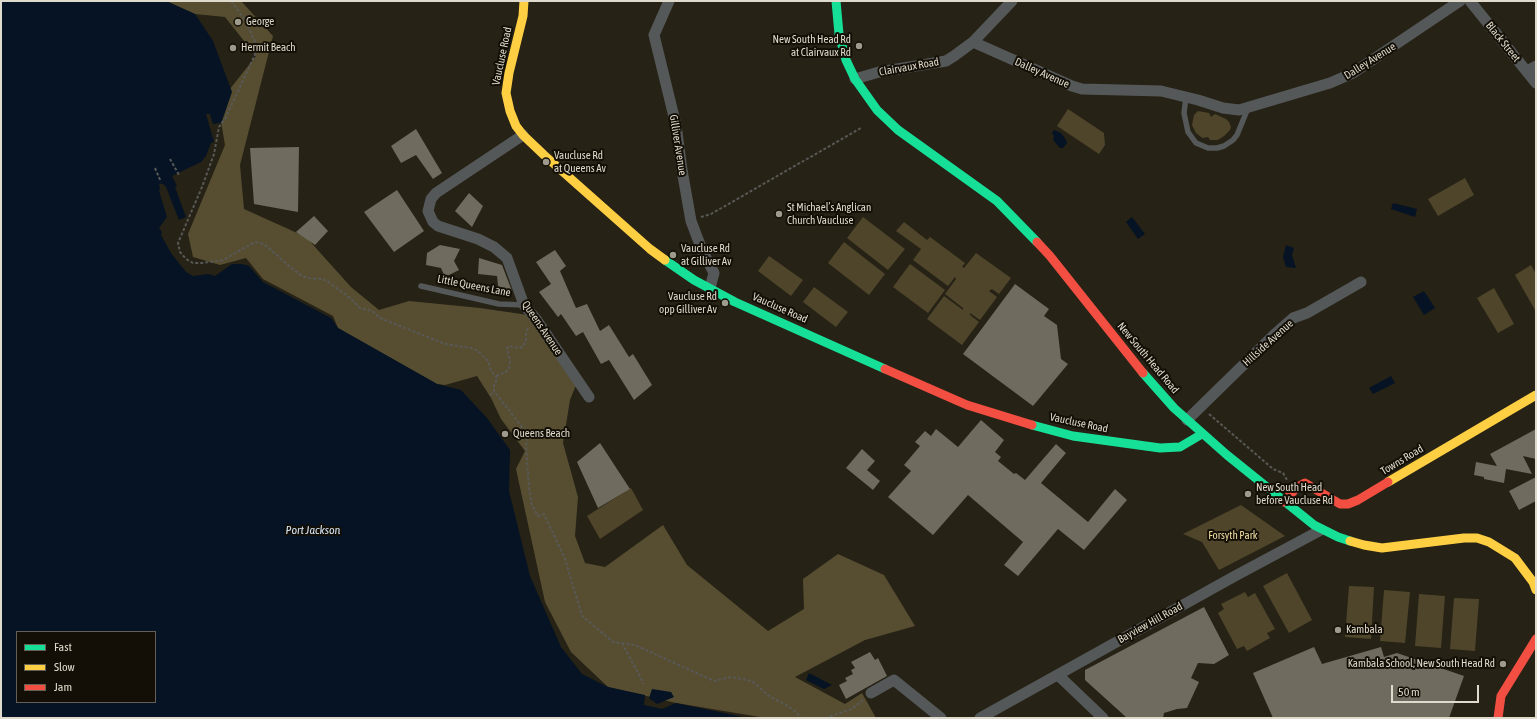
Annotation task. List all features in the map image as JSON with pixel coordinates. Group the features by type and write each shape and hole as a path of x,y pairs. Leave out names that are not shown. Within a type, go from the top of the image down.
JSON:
{"street":[{"name":"Vaucluse Road","path":"524,1 523,16 508,72 506,93 512,119 523,135 650,249 678,270 735,302 967,405 1005,418 1073,436 1160,448 1180,447 1202,434"},
{"name":"Gilliver Avenue","path":"669,1 654,35 676,125 691,221 702,250 712,269 713,276 710,288"},
{"name":"New South Head Road","path":"836,1 837,22 846,60 855,79 877,110 898,130 997,201 1020,223 1050,256 1155,388 1202,434 1284,502 1321,530 1350,542 1382,548 1464,538 1483,540 1500,548 1515,558 1534,582 1536,590"},
{"name":"Clairvaux Road","path":"855,79 879,72 946,61 963,51 973,42 1012,1"},
{"name":"Dalley Avenue","path":"973,42 1072,86 1082,89 1161,91 1229,109 1248,108 1336,81 1353,73 1460,1"},
{"name":"Black Street","path":"1470,1 1532,69 1536,83"},
{"name":"Queens Avenue","path":"523,135 436,193 431,199 428,211 433,222 438,226 478,238 494,247 507,258 524,305 536,319 589,397"},
{"name":"Hillside Avenue","path":"1186,420 1293,318 1307,313 1361,282"},
{"name":"Towns Road","path":"1296,488 1302,484 1308,484 1340,504 1348,504 1358,500 1536,395"},
{"path":"1284,502 1296,488"},
{"name":"Bayview Hill Road","path":"980,718 1255,565 1321,530"},
{"path":"1498,718 1501,696 1536,639"},
{"path":"1058,675 1103,718"},
{"path":"871,693 894,680 941,718"}],"lane":[{"path":"1186,97 1184,113 1188,132 1196,143 1212,148 1224,146 1233,140 1237,135 1248,108"},
{"name":"Little Queens Lane","path":"421,286 499,304 524,305"}],"path":[{"path":"231,1 245,20 258,48 225,119 218,127 214,154 202,187 178,243 180,252 186,259 193,263 202,263 223,260 255,242 264,244 301,275 307,278 322,278 350,298 360,308 372,311 384,320 445,344 471,348 478,351 488,361 491,371 496,376 496,382 494,384 495,392 528,435 526,446 532,506 538,516 544,514 565,560 582,616 613,642 635,645 714,681 731,677 752,681 768,696 797,712 801,718"},
{"path":"691,221 712,214 861,128"},
{"path":"170,160 179,175"},
{"path":"155,168 161,182"},
{"path":"496,376 506,372 509,368 510,361 507,348 509,346 519,348 523,347 526,340 526,332 536,319"},
{"path":"490,395 495,392"},
{"path":"1201,406 1273,469 1282,473 1296,488"},
{"path":"622,643 644,684"},
{"path":"825,718 852,709 871,693"}],"green space":[{"path":"1068,109 1104,133 1105,145 1099,154 1057,126"},
{"path":"1198,111 1209,113 1211,117 1215,114 1226,119 1231,127 1230,130 1218,140 1210,140 1208,137 1201,137 1196,133 1192,125 1194,115"},
{"path":"1465,178 1474,195 1438,216 1428,199"},
{"path":"863,217 905,249 888,270 847,238"},
{"path":"904,222 927,240 930,237 965,263 962,267 964,268 976,253 1011,278 999,294 992,289 989,291 997,297 980,320 970,313 970,315 979,322 962,345 927,319 944,296 963,310 963,308 945,294 956,279 955,277 948,286 913,260 921,249 896,231"},
{"path":"844,242 885,274 869,295 828,263"},
{"path":"769,256 803,280 791,296 758,271"},
{"path":"910,264 945,290 928,313 893,287"},
{"path":"1531,265 1536,274 1535,310 1515,275"},
{"path":"814,287 848,312 836,327 803,302"},
{"path":"1494,288 1514,324 1498,333 1477,298"},
{"path":"631,488 643,510 600,539 587,516"},
{"name":"Forsyth Park","path":"1241,505 1285,536 1219,570 1202,542 1183,534"},
{"path":"1287,573 1312,620 1289,633 1263,586"},
{"path":"1349,586 1374,587 1371,639 1345,637"},
{"path":"1384,590 1410,592 1405,643 1380,641"},
{"path":"1245,592 1248,597 1255,593 1275,629 1267,633 1270,638 1247,651 1244,646 1237,649 1218,613 1224,609 1221,604"},
{"path":"1419,594 1445,596 1441,648 1415,646"},
{"path":"1454,598 1479,599 1475,651 1450,649"}],"shaded area":[{"path":"166,1 241,1 273,36 240,165 244,209 306,237 351,287 379,310 409,301 480,308 528,315 576,385 570,400 563,443 578,497 575,536 585,563 605,567 663,525 687,565 768,631 804,609 803,579 838,554 884,575 915,626 865,640 795,677 845,704 862,693 876,718 766,718 676,703 608,687 571,652 545,602 516,469 525,451 501,419 491,398 477,376 445,385 437,384 338,328 333,316 263,279 246,258 220,265 193,257 188,234 225,145 218,104 256,56 225,17 195,14"}],"water":[{"name":"Port Jackson","path":"1,1 166,1 195,14 213,41 232,92 220,123 213,124 210,114 206,114 214,142 211,143 206,156 201,162 172,176 177,186 175,187 186,217 179,220 166,187 163,184 159,184 159,191 167,217 159,228 162,232 161,235 171,253 186,272 193,276 208,274 215,276 232,264 249,266 263,282 331,318 338,328 437,384 461,390 487,418 510,450 509,491 530,576 561,647 582,674 608,687 645,695 644,705 662,709 676,703 748,718 1,718"},
{"path":"1054,130 1061,133 1066,140 1067,143 1063,148 1060,148 1053,140 1054,136 1052,133"},
{"path":"1393,203 1417,209 1415,217 1391,209"},
{"path":"1132,217 1145,234 1138,239 1126,222"},
{"path":"1286,245 1294,248 1292,255 1296,268 1286,267 1283,257"},
{"path":"1424,291 1435,308 1424,315 1413,297"},
{"path":"1391,376 1395,383 1373,394 1369,388"},
{"path":"809,673 832,685 824,689 806,680"},
{"path":"652,689 671,692 674,697 657,704 649,698"}],"building":[{"path":"416,129 442,173 433,179 416,155 401,163 391,146"},
{"path":"299,147 298,212 254,204 250,148"},
{"path":"397,190 424,231 394,252 364,212"},
{"path":"469,193 483,206 472,227 455,211"},
{"path":"314,216 328,231 315,245 296,232"},
{"path":"440,245 460,249 454,261 459,270 445,277 441,268 426,265 427,253"},
{"path":"555,250 566,266 560,271 576,308 587,304 600,331 609,325 629,357 633,354 652,385 634,400 609,360 601,364 583,332 576,336 561,314 558,317 539,292 551,284 536,262"},
{"path":"479,258 502,265 512,291 499,294 497,276 478,274"},
{"path":"1015,284 1049,309 1044,316 1057,325 1061,359 1068,364 1033,406 963,354"},
{"path":"981,420 1004,440 995,452 1001,457 998,461 1014,474 1016,473 1025,480 1056,444 1066,453 1041,483 1088,522 1115,489 1127,500 1084,550 1058,529 1018,576 1004,565 1023,542 968,495 933,535 888,497 911,471 904,465 920,446 915,442 925,431 931,436 936,429 958,447"},
{"path":"1536,429 1536,459 1523,456 1532,474 1506,469 1504,483 1484,479 1484,477 1474,475 1476,462 1497,466 1490,454"},
{"path":"600,443 630,489 598,508 577,462"},
{"path":"862,449 875,461 867,470 880,481 873,490 846,468"},
{"path":"1536,477 1536,501 1519,510 1509,491"},
{"path":"1204,607 1229,655 1214,664 1198,663 1191,678 1199,682 1187,708 1164,713 1163,718 1127,718 1085,680 1085,670"},
{"path":"1314,647 1322,664 1381,647 1384,657 1397,653 1464,676 1449,718 1273,718 1253,673"},
{"path":"870,652 875,660 878,658 887,676 846,699 839,685 847,681 845,678 853,674 851,670 855,668 851,662"}],"traffic: fast":[{"path":"836,1 839,34 846,60 855,79 877,110 898,130 997,201 1037,242"},
{"path":"665,260 694,280 735,302 885,369"},
{"path":"1143,373 1174,408 1227,455 1314,525 1338,537 1350,541"},
{"path":"1032,425 1073,436 1160,448 1180,447 1202,434"}],"traffic: slow":[{"path":"524,1 523,16 509,73 506,93 510,111 516,126 523,135 544,155 650,249 665,260"},
{"path":"1388,482 1536,395"},
{"path":"1350,541 1382,548 1464,538 1477,538 1489,542 1515,558 1533,582 1536,590"}],"traffic: jam":[{"path":"1037,242 1050,256 1143,373"},
{"path":"885,369 967,405 1032,425"},
{"path":"1284,502 1296,488 1305,483 1340,504 1348,504 1358,500 1388,482"},
{"path":"1498,718 1501,696 1536,639"}],"place":[{"name":"George","path":"238,22"},
{"name":"New South Head Rd at Clairvaux Rd","path":"859,46"},
{"name":"Hermit Beach","path":"233,48"},
{"name":"Vaucluse Rd at Queens Av","path":"546,162"},
{"name":"St Michael’s Anglican Church Vaucluse","path":"779,214"},
{"name":"Vaucluse Rd at Gilliver Av","path":"673,255"},
{"name":"Vaucluse Rd opp Gilliver Av","path":"725,303"},
{"name":"Queens Beach","path":"505,434"},
{"name":"New South Head before Vaucluse Rd","path":"1248,494"},
{"name":"Kambala","path":"1338,630"},
{"name":"Kambala School, New South Head Rd","path":"1503,664"}]}
